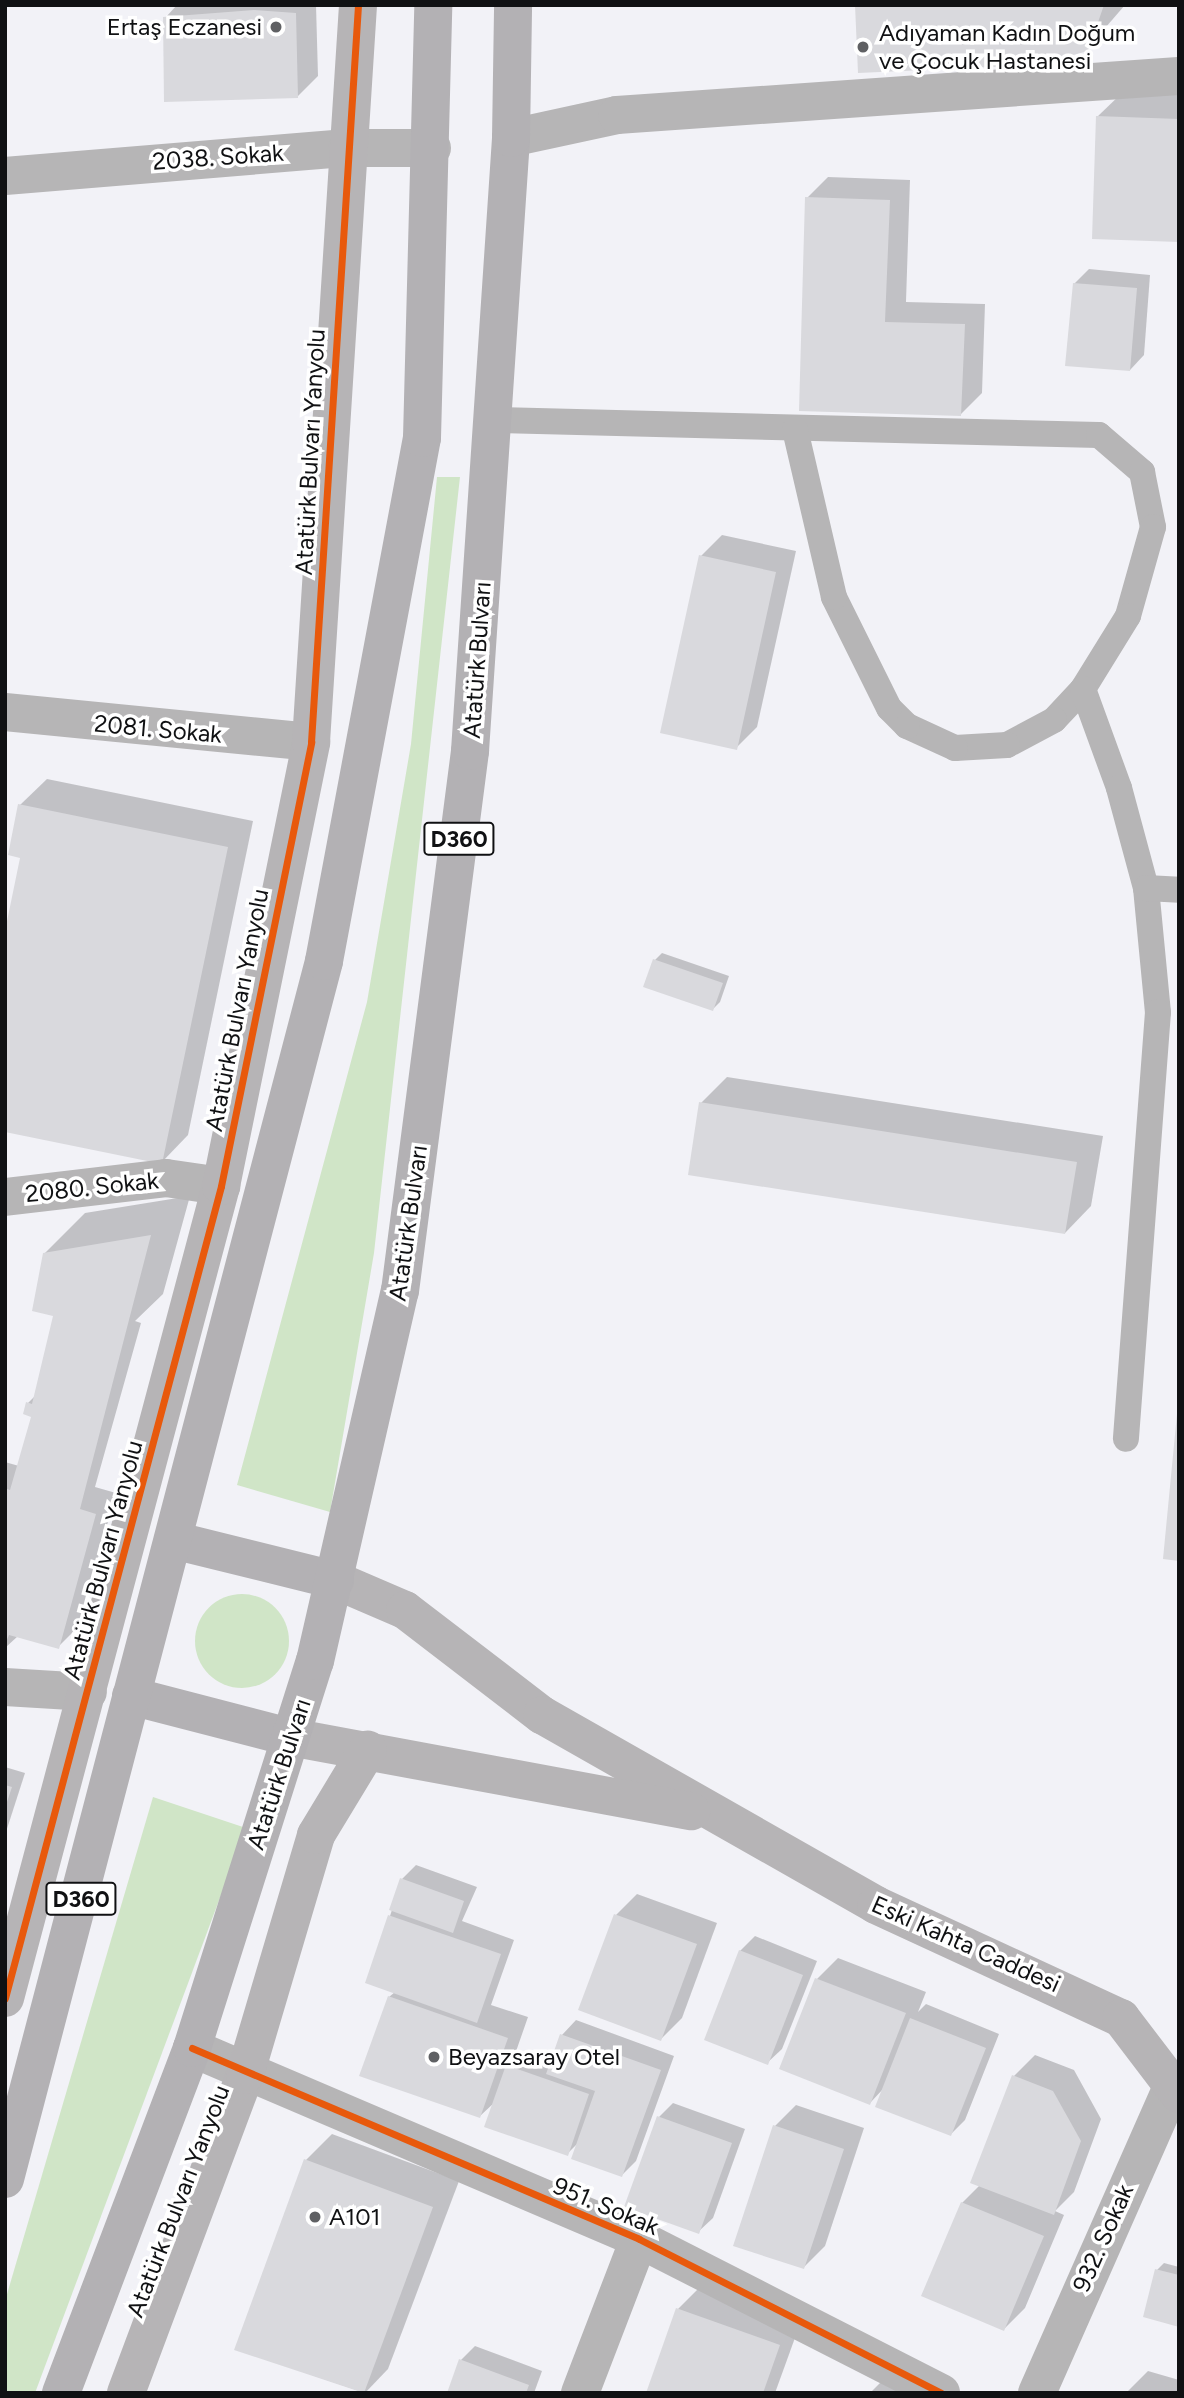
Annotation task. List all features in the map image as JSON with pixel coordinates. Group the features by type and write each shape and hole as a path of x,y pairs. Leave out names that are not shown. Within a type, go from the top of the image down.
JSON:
{"highway":[{"name":"D360","path":"5,2179 52,2020 131,1696 324,961 416,466 432,148 433,5"},
{"name":"Atatürk Bulvarı","path":"61,2393 192,2048 290,1737 335,1580 404,1263 470,751 511,138 513,5"},
{"path":"173,1540 335,1580"},
{"path":"131,1696 290,1737"}],"street":[{"name":"Atatürk Bulvarı Yanyolu","path":"5,1998 89,1692 221,1186 311,742 358,5"},
{"path":"511,138 617,115 1179,76"},
{"name":"2038. Sokak","path":"5,176 347,148 432,148"},
{"name":"2081. Sokak","path":"5,712 311,742"},
{"name":"2080. Sokak","path":"5,1197 166,1178 221,1186"},
{"name":"Eski Kahta Caddesi","path":"335,1580 405,1610 542,1715 876,1905 1121,2018 1177,2084"},
{"path":"5,1688 131,1696"},
{"path":"290,1737 368,1749 729,1819"},
{"name":"Atatürk Bulvarı Yanyolu","path":"127,2393 245,2076 316,1835 368,1749"},
{"name":"951. Sokak","path":"192,2048 245,2076 639,2239 941,2393"},
{"name":"932. Sokak","path":"1037,2393 1177,2084"},
{"path":"580,2393 639,2239"}],"lane":[{"path":"494,420 795,429 1080,430 1131,456 1150,489 1153,527 1128,615 1083,689 1054,720 1007,746 955,748 907,726 870,677 834,597 795,429"},
{"path":"1083,689 1119,788 1146,888 1158,1012 1126,1439"},
{"path":"1146,888 1179,890"}],"green space":[{"path":"437,477 460,477 374,1253 330,1512 237,1485 367,1002 411,744"},
{"path":"242,1594 260,1598 275,1608 285,1623 289,1641 285,1659 275,1674 260,1684 242,1688 224,1684 209,1674 199,1659 195,1641 199,1623 209,1608 224,1598"},
{"path":"153,1797 246,1828 35,2393 5,2393 5,2301"}],"building":[{"path":"855,5 1104,5 1088,51 1036,65 858,73"},
{"path":"254,10 296,13 298,98 164,102 163,17"},
{"path":"1096,116 1179,119 1179,242 1092,239"},
{"path":"805,197 890,200 885,322 965,324 961,416 799,411"},
{"path":"1073,283 1137,288 1130,371 1065,366"},
{"path":"699,555 776,572 737,750 660,733"},
{"path":"18,804 228,847 162,1164 5,1132 5,931 20,858 8,855"},
{"path":"653,959 723,983 713,1011 643,987"},
{"path":"699,1102 1077,1162 1065,1234 688,1175"},
{"path":"151,1235 80,1509 96,1514 59,1649 9,1635 5,1644 5,1488 10,1490 31,1417 23,1414 26,1402 32,1404 53,1316 32,1311 43,1253"},
{"path":"1179,1414 1179,1561 1163,1559"},
{"path":"5,1785 12,1787 6,1805 5,1805"},
{"path":"400,1878 464,1901 453,1933 389,1910"},
{"path":"614,1914 697,1944 661,2041 578,2010"},
{"path":"388,1915 501,1954 477,2023 365,1983"},
{"path":"739,1950 803,1975 768,2065 704,2040"},
{"path":"815,1978 906,2013 870,2105 779,2069"},
{"name":"Beyazsaray Otel","path":"388,1996 508,2038 480,2118 359,2076"},
{"path":"910,2018 986,2048 951,2136 875,2107"},
{"path":"560,2034 661,2070 622,2177 571,2159 595,2091 546,2074"},
{"path":"506,2065 589,2094 568,2156 484,2127"},
{"path":"1012,2075 1053,2091 1081,2141 1054,2215 970,2183"},
{"path":"657,2116 732,2143 699,2234 624,2207"},
{"path":"773,2125 844,2149 804,2269 733,2246"},
{"path":"304,2159 433,2207 364,2393 234,2350"},
{"path":"961,2202 1044,2236 1004,2331 921,2296"},
{"path":"1155,2269 1179,2275 1179,2327 1143,2317"},
{"path":"676,2308 780,2345 763,2393 646,2393"},
{"path":"459,2359 529,2385 526,2393 447,2393"}],"cycle path":[{"path":"5,1998 221,1186 311,742 358,5"},
{"path":"192,2048 639,2239 941,2393"}],"place":[{"name":"Ertaş Eczanesi","path":"276,27"},
{"name":"Adıyaman Kadın Doğum ve Çocuk Hastanesi","path":"863,47"},
{"name":"Beyazsaray Otel","path":"434,2057"},
{"name":"A101","path":"315,2217"}]}
